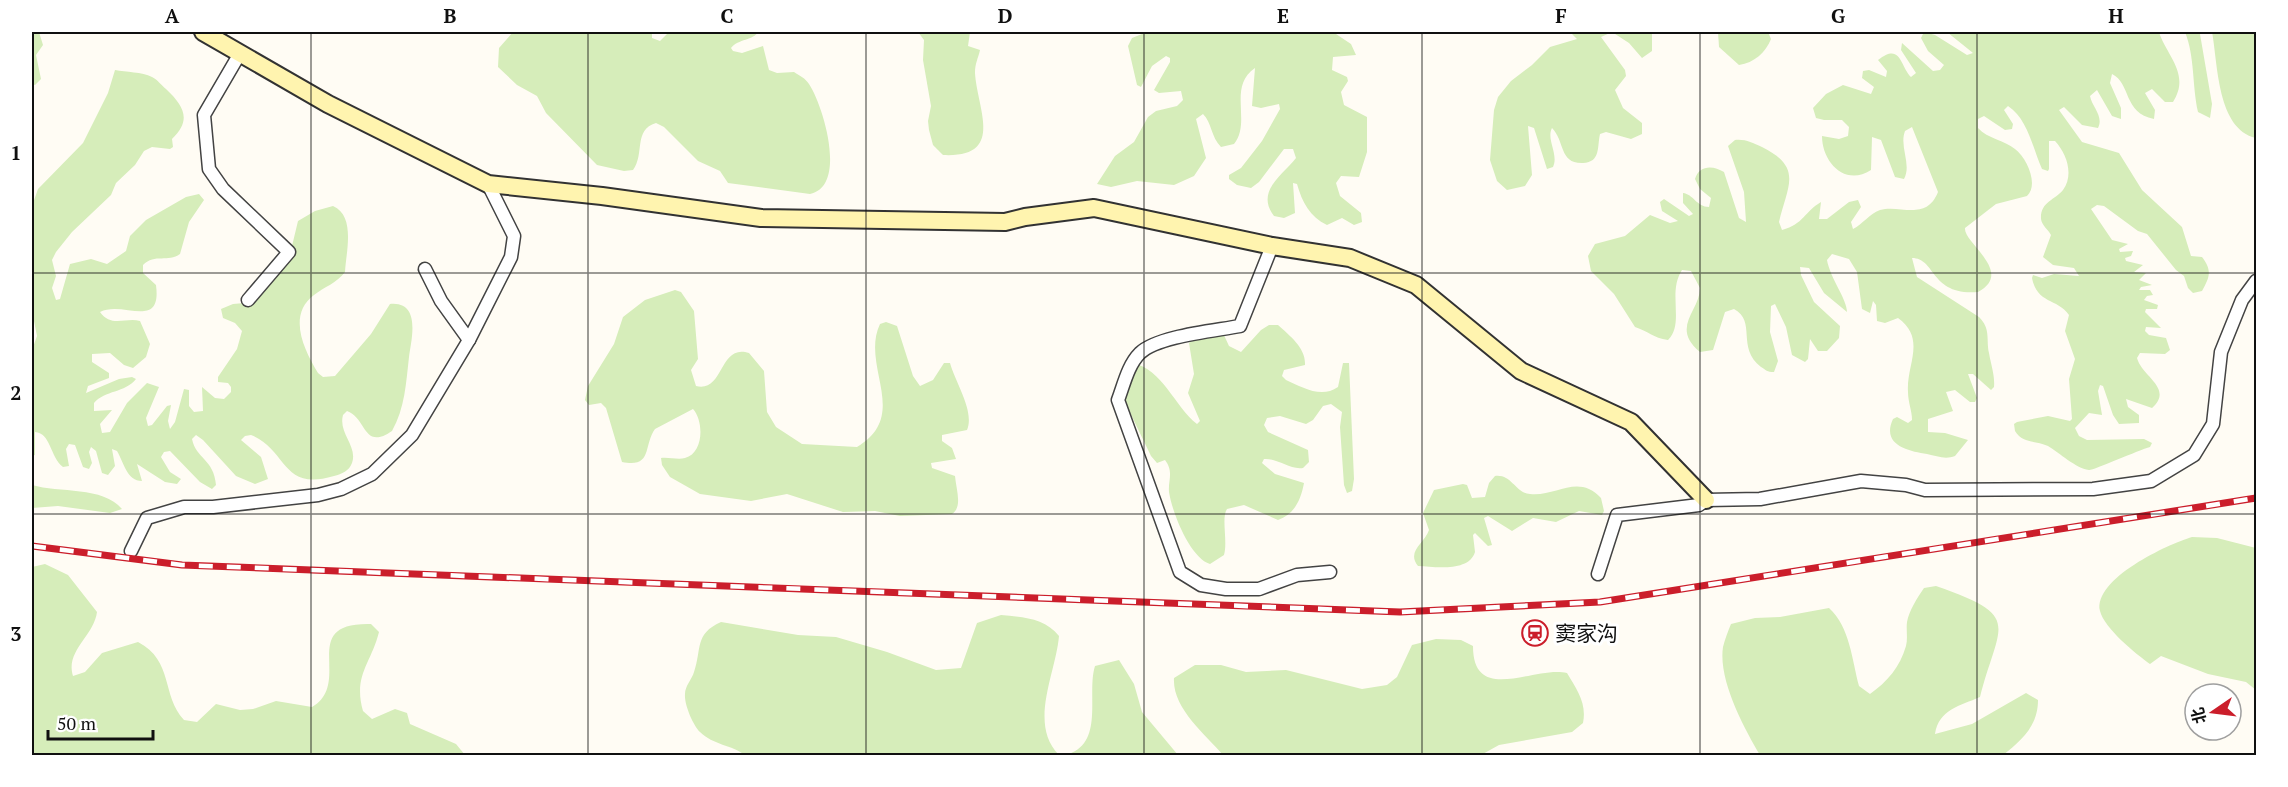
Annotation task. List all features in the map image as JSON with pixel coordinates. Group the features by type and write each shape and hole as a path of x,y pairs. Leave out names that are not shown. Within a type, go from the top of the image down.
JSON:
{"street":[{"path":"203,32 239,55 328,104 488,184 602,196 761,218 1005,222 1025,217 1094,208 1272,246 1350,258 1416,285 1521,370 1631,422 1706,500"},
{"path":"239,55 204,115 209,169 223,189 289,252 248,300"},
{"path":"131,551 147,518 184,507 213,507 318,495 341,489 372,474 412,435 469,340 512,256 514,236 488,184"},
{"path":"1272,246 1240,326 1152,345 1140,354 1130,368 1118,400 1180,572 1201,585 1226,589 1259,589 1297,575 1330,572"},
{"path":"424,269 441,301 469,340"},
{"path":"1598,574 1617,514 1700,505 1706,500 1760,499 1861,481 1906,485 1925,490 2093,489 2151,481 2194,455 2213,424 2220,352 2242,300 2256,281"}],"green space":[{"path":"32,32 39,32 43,45 36,55 41,79 35,85 32,84"},
{"path":"513,32 652,32 652,38 660,41 669,32 758,32 731,48 733,51 742,53 763,46 769,70 777,73 794,72 807,82 815,94 825,126 829,144 828,176 821,188 810,194 728,183 720,171 698,161 664,127 656,123 644,131 633,170 624,171 597,165 546,113 537,96 517,85 498,67 499,48"},
{"path":"918,32 970,32 968,46 980,50 975,73 983,129 981,140 975,149 963,154 943,155 933,145 928,121 931,106 923,60 924,40"},
{"path":"1147,32 1333,32 1351,44 1356,55 1333,57 1332,70 1347,77 1348,81 1341,92 1344,105 1367,117 1367,152 1359,177 1341,176 1336,183 1340,196 1361,213 1362,222 1354,225 1342,218 1327,225 1321,222 1301,197 1297,184 1293,183 1295,213 1284,218 1274,216 1269,207 1269,191 1278,177 1296,158 1293,149 1284,149 1259,182 1251,188 1237,185 1229,179 1229,175 1241,168 1262,141 1280,109 1279,104 1261,108 1252,106 1255,68 1242,85 1241,126 1234,144 1221,147 1203,114 1196,119 1206,158 1194,176 1174,185 1137,181 1111,187 1097,184 1115,156 1134,142 1148,117 1156,111 1177,106 1183,100 1181,91 1159,93 1154,90 1170,62 1170,58 1166,56 1152,66 1141,87 1137,85 1128,46 1132,38"},
{"path":"1552,32 1612,32 1601,37 1625,70 1626,76 1615,90 1623,108 1642,123 1642,134 1631,139 1606,132 1600,134 1595,157 1583,163 1570,160 1566,156 1552,128 1550,137 1554,162 1553,167 1547,169 1534,128 1528,126 1532,175 1525,186 1507,190 1497,181 1490,160 1494,110 1498,97 1511,81 1550,47 1577,39 1572,34 1553,34"},
{"path":"1612,32 1652,32 1652,51 1642,58 1629,43"},
{"path":"1718,32 1768,32 1771,39 1759,56 1739,65 1719,47"},
{"path":"1924,32 1935,35 1967,55 1973,53 1947,32 2159,32 2175,65 2179,82 2178,92 2173,102 2165,102 2152,89 2145,93 2155,110 2154,119 2137,111 2118,78 2112,74 2110,83 2121,108 2121,119 2112,116 2097,90 2090,96 2100,119 2098,128 2082,125 2064,107 2059,110 2082,142 2119,153 2142,190 2182,227 2191,256 2202,257 2208,266 2208,278 2202,291 2193,293 2188,288 2184,276 2176,270 2147,234 2138,231 2104,206 2097,205 2091,209 2112,240 2128,244 2119,249 2120,252 2133,251 2131,256 2125,258 2126,261 2143,265 2134,272 2146,273 2139,280 2152,285 2141,287 2139,290 2150,290 2153,295 2147,296 2144,300 2158,305 2157,309 2146,309 2145,312 2161,328 2146,327 2145,331 2149,335 2166,338 2170,350 2165,354 2140,353 2137,358 2160,394 2152,408 2126,399 2128,407 2139,415 2139,423 2119,424 2113,415 2103,386 2100,385 2098,391 2102,415 2089,413 2075,428 2079,436 2087,440 2144,439 2152,443 2150,447 2089,470 2073,463 2048,446 2022,438 2015,431 2014,424 2017,422 2048,416 2070,421 2072,419 2069,379 2075,359 2065,331 2069,315 2038,292 2032,278 2033,275 2042,278 2054,274 2079,276 2074,268 2053,265 2043,257 2051,235 2044,226 2041,213 2045,205 2063,190 2066,184 2068,165 2066,158 2055,141 2049,141 2049,169 2048,171 2042,169 2025,126 2008,106 2004,110 2013,124 2012,129 2005,130 1984,116 1978,119 1978,128 1986,135 2011,146 2019,153 2030,172 2032,185 2027,196 1996,204 1965,228 1971,242 1990,267 1991,276 1988,284 1978,292 1962,292 1942,283 1926,264 1912,258 1917,277 1979,317 1987,330 1994,387 1991,390 1973,374 1968,374 1977,398 1975,402 1970,402 1955,390 1946,392 1953,411 1928,419 1928,432 1945,433 1968,440 1955,456 1944,458 1912,451 1893,441 1890,428 1893,419 1897,417 1908,423 1912,420 1908,382 1913,353 1912,335 1907,326 1898,318 1885,323 1877,321 1876,305 1873,301 1870,313 1862,309 1857,272 1849,259 1832,254 1827,260 1847,312 1824,293 1809,268 1800,267 1801,275 1814,302 1840,326 1839,338 1827,351 1818,351 1810,339 1808,359 1805,362 1792,355 1786,327 1775,304 1771,306 1770,332 1778,361 1774,372 1765,370 1754,360 1749,352 1744,320 1741,314 1734,309 1725,312 1713,350 1700,352 1691,343 1687,335 1687,327 1700,288 1691,271 1682,270 1678,279 1675,325 1668,340 1658,338 1635,327 1614,294 1591,271 1588,256 1595,244 1625,236 1650,215 1670,223 1678,221 1662,211 1660,202 1664,199 1689,216 1693,214 1683,203 1683,193 1701,205 1709,207 1711,198 1700,189 1695,179 1703,169 1711,167 1724,172 1739,218 1746,222 1744,192 1728,146 1735,140 1762,147 1775,155 1788,170 1788,188 1779,222 1782,230 1800,221 1821,202 1819,219 1827,219 1849,202 1858,200 1861,207 1851,222 1853,229 1880,210 1912,210 1927,207 1938,192 1912,127 1905,131 1903,143 1907,167 1904,179 1895,177 1881,140 1872,137 1871,170 1852,176 1844,174 1831,163 1823,146 1822,136 1839,139 1848,136 1849,127 1842,120 1816,118 1813,108 1826,94 1843,85 1871,94 1874,87 1862,78 1863,71 1869,70 1886,77 1887,71 1878,60 1886,55 1896,55 1911,77 1916,73 1901,50 1902,43 1933,71 1940,70 1944,65 1928,51 1921,38"},
{"path":"2185,32 2199,32 2200,34 2212,104 2210,118 2198,112 2190,51"},
{"path":"2212,32 2256,32 2256,138 2243,132 2227,109 2218,77"},
{"path":"115,70 144,74 154,78 177,101 184,119 182,126 172,139 173,147 170,149 152,147 144,151 135,165 116,183 111,195 72,232 56,252 52,260 56,276 52,288 56,300 60,299 70,264 91,259 107,264 126,251 130,236 146,220 186,197 199,194 204,200 189,222 180,254 171,258 152,259 143,265 143,273 156,285 156,299 153,307 147,311 109,309 100,312 109,320 140,321 150,344 146,357 133,368 124,365 110,353 92,354 92,362 109,373 109,378 88,386 86,393 119,379 132,377 136,379 126,387 94,403 94,411 112,410 100,424 102,433 110,432 127,403 147,383 159,387 146,418 148,426 152,425 167,406 171,405 168,421 170,429 175,422 184,389 189,390 189,406 194,412 203,411 202,387 215,398 224,399 231,392 231,387 228,383 218,382 218,377 237,349 242,331 235,323 223,318 221,309 233,304 256,302 292,246 298,221 315,211 333,206 345,218 347,226 348,245 345,272 306,303 301,312 300,322 303,343 318,373 323,377 335,376 371,334 390,304 400,305 407,309 412,323 404,395 400,413 392,431 383,436 370,435 347,411 343,415 342,422 353,457 351,466 345,472 317,479 304,478 294,474 272,450 251,435 241,440 261,457 268,479 255,484 236,476 196,435 192,439 197,451 209,464 215,476 216,485 212,489 200,482 170,451 164,452 161,457 170,472 181,479 177,484 165,482 137,464 142,481 133,478 129,475 117,451 112,449 115,466 108,475 102,473 96,451 91,447 89,452 92,463 89,469 83,467 75,445 69,444 66,449 69,466 63,467 44,436 35,432 35,455 32,456 32,350 37,336 32,311 32,206 38,189 83,143 108,93"},
{"path":"675,290 681,292 694,311 698,359 691,370 696,386 705,386 712,382 732,355 739,352 749,353 764,371 767,412 776,427 802,444 857,447 873,434 881,420 883,405 875,340 880,324 886,322 897,326 913,376 920,386 933,380 944,363 950,363 966,405 969,422 967,430 942,435 942,441 952,448 956,459 931,463 932,468 955,476 958,497 955,511 952,514 900,516 875,511 843,512 787,494 751,501 700,494 670,477 662,465 661,458 685,458 696,450 700,428 697,414 693,409 655,429 646,454 639,462 622,462 606,408 601,403 589,405 585,400 588,386 614,344 623,317 645,300"},
{"path":"1269,325 1278,325 1296,343 1305,359 1305,365 1284,370 1282,376 1286,380 1312,391 1325,392 1338,387 1343,363 1349,363 1354,479 1352,491 1347,493 1344,485 1340,427 1342,412 1331,404 1323,406 1313,420 1306,424 1280,416 1267,418 1264,425 1268,432 1308,450 1309,462 1303,468 1269,459 1264,459 1262,463 1275,474 1304,483 1301,495 1293,510 1278,520 1244,505 1227,509 1224,555 1210,564 1196,553 1183,533 1169,492 1168,464 1165,460 1157,463 1151,456 1122,396 1132,363 1143,367 1160,380 1197,424 1200,421 1188,393 1194,374 1189,343 1194,339 1223,333 1229,346 1241,352 1261,330"},
{"path":"1495,476 1506,478 1525,493 1530,494 1584,487 1601,498 1604,511 1602,515 1579,511 1556,522 1533,518 1512,531 1488,516 1484,518 1492,545 1488,546 1475,533 1473,535 1475,552 1466,563 1451,567 1418,566 1414,556 1415,551 1429,530 1423,513 1434,490 1463,484 1467,485 1472,498 1485,497 1489,483"},
{"path":"32,485 92,493 114,502 122,509 110,513 58,506 32,508"},
{"path":"2192,537 2217,538 2256,548 2256,690 2246,682 2208,674 2161,656 2150,664 2121,640 2100,611 2101,599 2108,587 2120,575 2150,555"},
{"path":"45,564 68,575 97,612 91,629 73,659 73,676 85,672 102,653 138,642 157,659 172,700 184,720 197,722 216,704 240,710 253,709 276,701 312,707 324,696 328,683 330,643 336,633 349,626 371,624 379,632 364,670 360,688 363,711 372,719 395,709 407,713 410,724 456,744 465,755 32,755 32,567"},
{"path":"1936,586 1983,606 1994,615 1998,625 1998,637 1980,697 1946,714 1937,726 1935,734 1972,724 2026,693 2038,700 2037,709 2028,732 2016,744 2002,756 1760,755 1740,718 1724,674 1723,647 1731,624 1755,618 1780,617 1829,608 1846,634 1859,686 1870,694 1887,679 1900,661 1907,643 1907,625 1911,609 1924,588"},
{"path":"1001,615 1040,622 1059,636 1045,713 1050,743 1059,755 745,755 705,736 695,725 687,709 685,691 694,672 700,643 712,627 721,622 798,635 836,637 936,670 961,668 977,623"},
{"path":"1436,639 1461,640 1473,646 1476,664 1483,674 1494,679 1554,672 1567,673 1578,691 1584,709 1583,723 1572,732 1499,745 1481,755 1223,755 1191,720 1178,700 1175,689 1174,678 1195,665 1221,665 1246,672 1286,670 1362,689 1387,685 1397,677 1412,645"},
{"path":"1119,660 1134,684 1142,712 1178,755 1065,755 1078,749 1086,741 1090,730 1095,666"}],"railway":[{"path":"32,546 182,565 1400,612 1600,602 2256,498"}],"place":[{"name":"窦家沟","path":"1535,633"}]}
